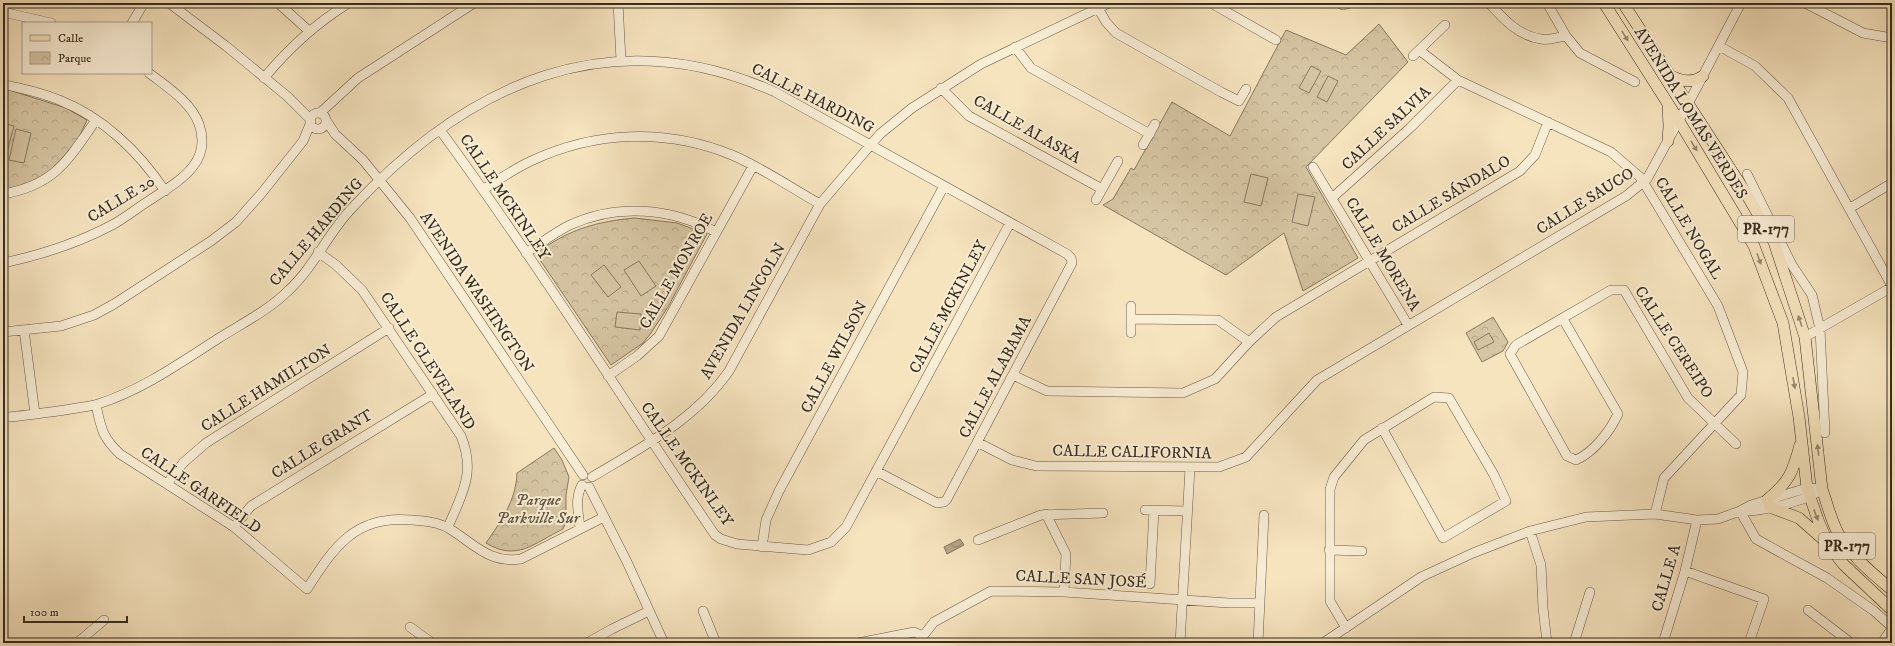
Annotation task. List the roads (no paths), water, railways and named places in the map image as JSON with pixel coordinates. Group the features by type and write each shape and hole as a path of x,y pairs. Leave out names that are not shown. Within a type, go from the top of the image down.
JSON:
{"main road":[{"name":"AVENIDA LOMAS VERDES","path":"1604,3 1679,121 1754,246 1783,323 1802,436 1808,492 1829,546 1844,566 1892,610"},
{"name":"AVENIDA LOMAS VERDES","path":"1623,3 1687,105 1744,190 1774,242 1806,337 1822,488 1838,532 1849,550 1862,564 1892,590"},
{"path":"1669,75 1679,80 1688,82 1696,81 1703,76"},
{"path":"1667,102 1669,121 1668,141"},
{"path":"1802,436 1790,476 1769,504 1799,518 1829,546"}],"street":[{"path":"133,22 144,3"},
{"name":"AVENIDA WASHINGTON","path":"169,3 319,120 363,160 410,218 583,475"},
{"path":"278,3 309,31"},
{"path":"264,78 284,54 309,31 349,3"},
{"path":"3,332 60,326 94,315 114,304 211,241 236,222 248,209 337,98 358,78 474,3"},
{"path":"618,3 621,60"},
{"name":"AVENIDA LINCOLN","path":"592,478 691,414 716,390 729,371 820,204 870,144 897,120 941,88 981,64 1109,3"},
{"path":"1211,3 1276,40"},
{"path":"1339,3 1343,5 1350,3"},
{"path":"1489,3 1505,22 1522,33 1542,40 1566,36"},
{"path":"1547,3 1566,36 1580,53 1635,82"},
{"name":"CALLE SAUCO","path":"1408,325 1626,196 1644,182 1679,121 1741,3"},
{"path":"1805,3 1863,33 1892,38"},
{"path":"1098,8 1106,22 1116,33 1222,92 1239,101 1246,89"},
{"path":"3,12 47,22"},
{"name":"CALLE NOGAL","path":"1445,25 1416,53 1458,80 1611,152 1644,182 1718,306 1743,372 1741,395 1664,478 1655,514"},
{"path":"1719,46 1755,66 1788,98 1850,208 1892,287 1806,337"},
{"path":"1015,47 1031,68 1150,134"},
{"name":"CALLE HARDING","path":"9,417 96,405 146,384 268,307 299,280 350,210 380,180 456,118 494,96 542,75 586,65 621,60 662,61 739,76 776,92 1067,254 1071,258"},
{"name":"CALLE 20","path":"3,263 56,249 83,238 112,224 187,176 199,158 202,133 194,113 181,99 150,74"},
{"name":"CALLE SALVIA","path":"1332,198 1410,128 1458,80"},
{"path":"3,84 60,100 96,120 130,147 152,172 165,191"},
{"name":"CALLE ALASKA","path":"941,88 969,116 1102,189"},
{"path":"3,194 35,185 59,170 96,120"},
{"name":"CALLE SÁNDALO","path":"1014,375 1048,390 1183,393 1216,379 1249,342 1276,317 1520,171 1535,155 1548,122"},
{"path":"1143,145 1155,124"},
{"name":"CALLE MCKINLEY","path":"440,130 484,189 715,535 721,539 737,544 808,550 831,542 846,527 1010,223"},
{"path":"484,189 516,169 547,154 585,141 619,137 675,139 715,149 753,166 820,204"},
{"path":"1096,200 1118,161"},
{"name":"CALLE MONROE","path":"608,376 637,356 659,336 753,166"},
{"name":"CALLE MORENA","path":"1313,167 1408,325"},
{"path":"1747,174 1792,265 1812,295 1820,330 1825,433"},
{"path":"1850,208 1892,183"},
{"name":"CALLE WILSON","path":"762,547 766,520 779,491 944,186"},
{"path":"526,254 569,226 586,219 621,211 664,213 693,221 716,232"},
{"name":"CALLE CLEVELAND","path":"318,252 336,264 362,290 461,436 468,462 467,484 448,528"},
{"name":"CALLE ALABAMA","path":"876,471 937,504 944,502 1014,375 1072,263 1071,258"},
{"name":"CALLE CEREIPO","path":"1562,319 1618,414 1612,428 1584,457 1576,460 1566,456 1510,354 1516,345 1611,290 1624,290 1688,398 1714,424"},
{"path":"1131,306 1131,332"},
{"path":"1131,319 1218,320 1249,342"},
{"name":"CALLE CALIFORNIA","path":"977,442 1012,460 1036,466 1219,467 1246,457 1317,380 1408,325"},
{"name":"CALLE HAMILTON","path":"167,484 183,463 206,443 389,328"},
{"path":"24,330 36,414"},
{"name":"CALLE GRANT","path":"234,527 251,506 432,394"},
{"path":"1346,628 1330,601 1330,489 1334,477 1364,440 1382,428 1434,397 1449,398 1494,475 1506,501 1443,538 1382,428"},
{"name":"CALLE GARFIELD","path":"96,405 102,431 107,442 120,454 234,527 307,589 339,543 361,527 388,520 404,519 435,523 448,528"},
{"path":"1714,424 1736,444"},
{"path":"1180,643 1190,468"},
{"path":"580,529 578,494 585,486 593,482 592,478 587,474 583,475 580,479 585,486 604,517 664,643"},
{"path":"1323,643 1420,577 1474,553 1530,531 1586,518 1655,514 1697,520 1718,519 1740,511 1754,512 1769,504 1822,488"},
{"path":"1150,584 1150,510 1187,511"},
{"path":"1740,511 1756,539 1827,578 1874,611 1892,627 1882,643"},
{"path":"978,540 1046,514 1103,513"},
{"path":"1046,514 1066,554 1064,592"},
{"path":"1258,643 1264,515"},
{"path":"448,528 489,555 504,560 513,560 521,559 604,517"},
{"name":"CALLE A","path":"1663,643 1685,571 1697,520"},
{"path":"1530,531 1541,565 1543,608 1548,643"},
{"path":"1329,550 1362,551"},
{"path":"1685,571 1764,599 1749,643"},
{"name":"CALLE SAN JOSÉ","path":"922,640 934,622 991,591 1064,592 1229,603 1260,603"},
{"path":"1574,643 1590,592"},
{"path":"1808,610 1851,643"},
{"path":"587,643 612,628 649,611"},
{"path":"703,611 716,643"},
{"path":"77,643 104,620"},
{"path":"410,627 432,643"},
{"path":"858,643 914,632 922,640"}],"water":[{"path":"960,539 964,545 947,554 944,547"}],"park label":[{"name":"Parque Parkville Sur","path":"538,509"}]}
